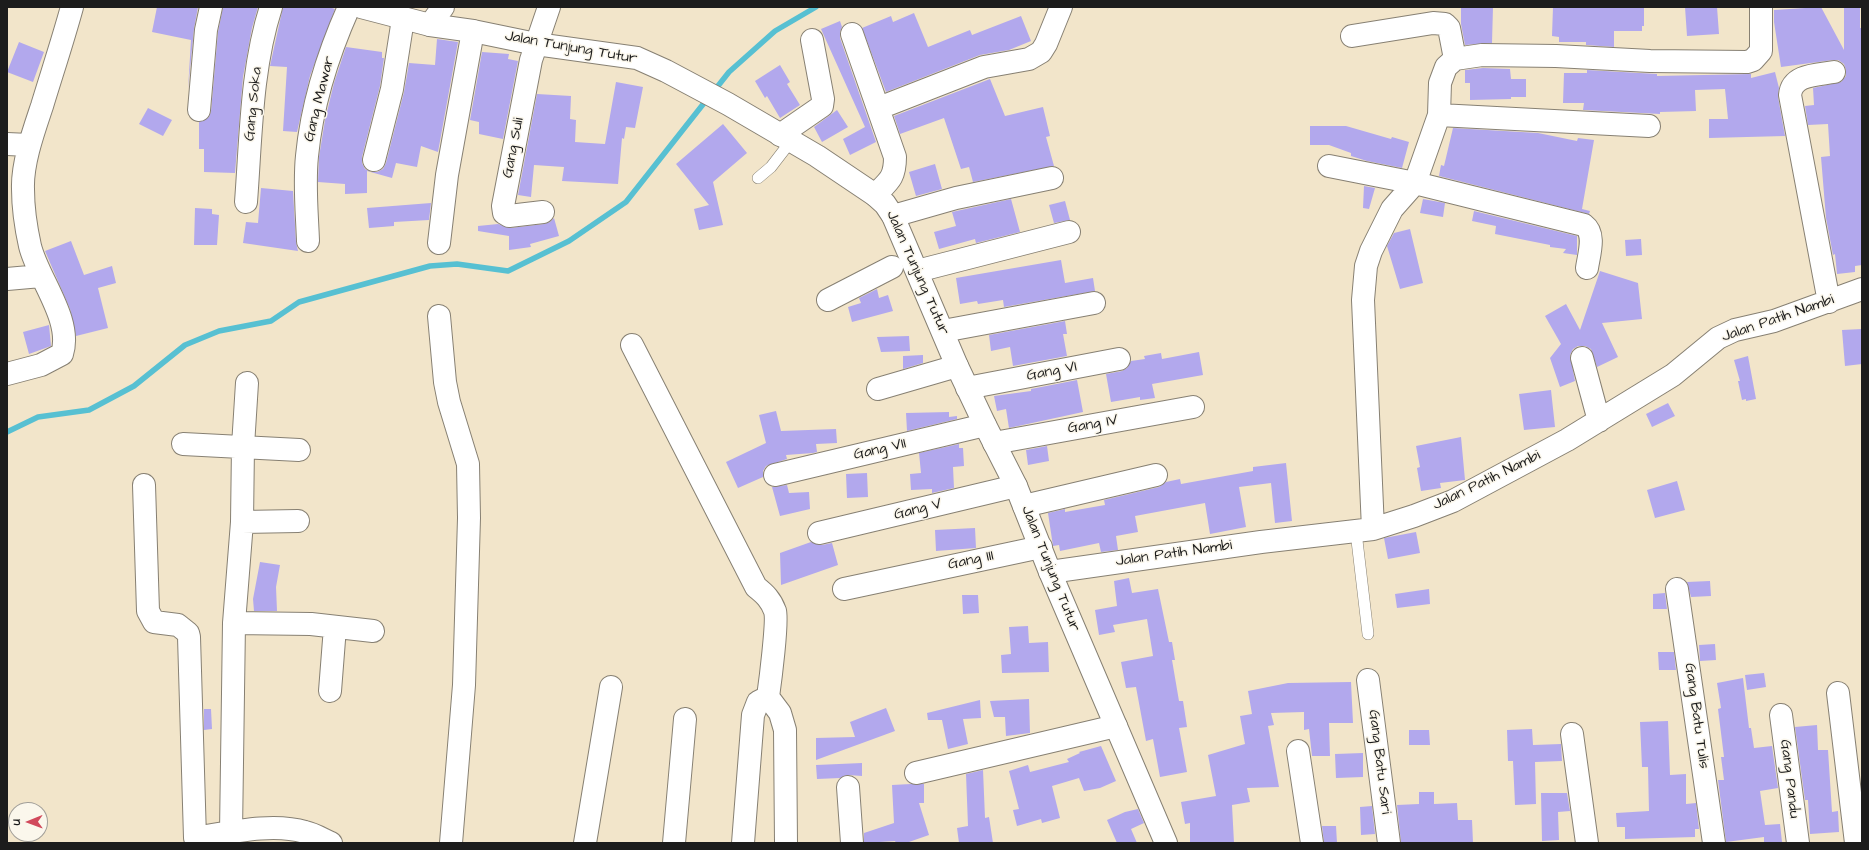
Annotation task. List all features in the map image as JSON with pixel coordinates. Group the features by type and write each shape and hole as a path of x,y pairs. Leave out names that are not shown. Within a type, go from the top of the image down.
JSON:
{"street":[{"path":"7,374 41,365 62,354 65,345 64,328 41,276 30,246 15,181 29,145 72,7"},
{"path":"199,110 210,7"},
{"name":"Gang Soka","path":"246,202 257,69 264,32 271,7"},
{"name":"Gang Mawar","path":"308,241 307,157 311,124 328,61 349,7"},
{"name":"Jalan Tunjung Tutur","path":"361,7 430,25 473,31 536,44 637,58 666,71 728,104 817,156 875,195 885,204 893,216 957,366 977,386 989,434 1016,486 1050,572 1166,843"},
{"path":"430,25 443,7"},
{"path":"536,44 549,7"},
{"path":"879,108 984,67 1029,59 1041,52 1046,44 1061,7"},
{"path":"1364,530 1363,300 1366,266 1371,251 1392,209 1415,183 1439,115 1440,83 1446,67 1455,59 1482,55 1556,56 1650,61 1747,62 1753,60 1761,51 1761,7"},
{"path":"374,160 392,89 403,19"},
{"path":"1352,36 1433,23 1445,24 1449,28 1455,59"},
{"path":"439,243 449,160 473,31"},
{"path":"852,34 895,157 895,170 892,179 875,195"},
{"path":"786,138 822,106 823,99 812,40"},
{"name":"Gang Suli","path":"536,44 503,206 504,213 509,216 542,212"},
{"path":"1829,302 1790,96 1791,88 1794,82 1802,78 1834,72"},
{"path":"1439,115 1649,126"},
{"path":"7,144 29,145"},
{"path":"1329,166 1415,183 1584,225 1589,229 1591,235 1587,268"},
{"path":"893,216 956,198 1052,178"},
{"path":"917,271 1069,232"},
{"path":"828,300 892,267"},
{"path":"7,279 41,276"},
{"name":"Jalan Patih Nambi","path":"1050,572 1261,542 1364,530 1453,501 1599,421 1673,375 1718,338 1736,330 1774,320 1829,302 1862,289"},
{"path":"943,331 1094,303"},
{"path":"439,316 445,382 449,402 468,464 469,495 464,685 451,843"},
{"path":"632,345 756,587 769,597 775,612 771,679 768,697 780,713 785,730 786,843"},
{"path":"1582,358 1599,421"},
{"name":"Gang VI","path":"977,386 1119,359"},
{"path":"878,389 957,366"},
{"path":"231,832 234,623 242,522 243,446 246,384"},
{"name":"Gang IV","path":"989,434 1193,407"},
{"name":"Gang VII","path":"775,475 989,434"},
{"path":"183,444 299,450"},
{"path":"1024,506 1156,475"},
{"path":"144,485 148,611 154,622 178,625 188,633 189,636 195,838 231,832 265,829 294,829 330,843"},
{"name":"Gang V","path":"819,533 1016,486"},
{"path":"242,522 298,522"},
{"name":"Gang III","path":"844,589 1041,547"},
{"name":"Gang Batu Tulis","path":"1677,589 1714,843"},
{"path":"234,623 310,624 373,631"},
{"path":"330,691 334,627"},
{"name":"Gang Batu Sari","path":"1368,680 1389,843"},
{"path":"585,843 611,686"},
{"path":"1838,693 1856,843"},
{"path":"744,843 753,715 758,702 768,697"},
{"name":"Gang Pandu","path":"1781,715 1798,843"},
{"path":"674,843 685,719"},
{"path":"916,773 1116,726"},
{"path":"1572,734 1587,843"},
{"path":"1298,751 1312,843"},
{"path":"848,787 852,843"}],"lane":[{"path":"758,178 771,167 786,138"},
{"path":"1364,530 1368,634"}],"building":[{"path":"157,7 198,7 194,29 188,90 191,40 152,32"},
{"path":"223,7 258,7 252,28 243,77 235,173 204,172 204,149 199,149 199,122 209,117 211,111 218,32"},
{"path":"283,7 329,7 335,9 310,76 297,132 283,131 287,67 270,66"},
{"path":"1461,7 1493,7 1492,43 1465,45 1461,24"},
{"path":"1553,7 1644,7 1644,26 1642,26 1642,31 1614,31 1614,47 1586,45 1586,42 1559,42 1559,37 1552,36"},
{"path":"1685,7 1717,7 1719,34 1687,36"},
{"path":"1821,7 1844,50 1844,7 1860,7 1860,28 1862,28 1862,265 1855,266 1855,272 1837,274 1835,254 1833,255 1826,218 1821,157 1830,156 1828,124 1808,125 1805,106 1814,105 1813,88 1841,82 1846,76 1846,70 1844,64 1838,60 1781,67 1774,22 1774,10"},
{"path":"914,13 928,47 970,30 972,35 1021,16 1031,41 1009,50 980,55 886,92 862,28 891,16 893,22"},
{"path":"840,21 842,27 840,38 876,142 850,155 843,139 865,127 821,29"},
{"path":"437,39 458,42 438,152 421,146 417,167 396,163 392,178 367,171 367,193 345,194 345,184 318,182 319,157 325,120 334,83 346,47 382,52 382,58 384,58 380,86 362,157 362,163 365,169 371,172 377,172 383,169 386,163 404,92 409,63 435,65"},
{"path":"19,42 44,52 33,82 7,72"},
{"path":"482,52 509,54 508,59 518,61 503,139 479,134 479,122 470,120"},
{"path":"780,65 790,82 787,84 800,105 780,118 767,96 765,98 755,81"},
{"path":"1483,68 1510,69 1511,79 1526,79 1526,97 1470,100 1470,83 1465,83 1465,70"},
{"path":"1587,70 1657,74 1657,76 1751,74 1751,78 1775,72 1779,88 1778,97 1785,136 1709,138 1709,119 1728,119 1725,89 1695,90 1696,111 1660,112 1660,114 1583,110 1584,103 1563,103 1564,73 1587,73"},
{"path":"990,79 1005,116 1043,107 1050,136 1046,137 1054,166 973,182 969,167 961,169 944,118 900,134 894,116"},
{"path":"616,82 643,87 635,128 626,127 624,139 622,138 618,184 562,181 564,167 534,165 531,197 518,195 537,94 571,96 570,119 576,120 575,142 605,144"},
{"path":"148,108 172,120 163,136 139,124"},
{"path":"837,110 848,127 822,142 814,127"},
{"path":"723,124 747,153 713,182 723,225 699,230 694,209 709,205 676,164"},
{"path":"1310,126 1346,126 1391,139 1392,137 1409,142 1402,168 1367,161 1351,156 1351,153 1329,145 1310,145"},
{"path":"1453,128 1538,133 1577,141 1578,138 1594,140 1582,209 1590,211 1589,214 1439,176 1441,165 1444,166"},
{"path":"935,164 942,189 916,196 909,172"},
{"path":"1364,186 1375,188 1369,209 1363,208"},
{"path":"261,188 293,191 296,242 298,251 243,243 246,222 258,223"},
{"path":"1011,199 1020,232 976,243 975,239 939,249 934,232 956,226 952,212"},
{"path":"1423,199 1445,203 1443,217 1420,213"},
{"path":"1065,201 1070,220 1054,223 1049,205"},
{"path":"431,203 429,220 394,222 394,226 369,228 367,208"},
{"path":"195,208 212,209 212,214 219,215 217,245 194,245"},
{"path":"1474,211 1577,236 1577,255 1563,253 1566,249 1550,247 1550,245 1495,234 1496,226 1472,221"},
{"path":"554,218 559,236 530,244 531,247 509,250 509,236 478,231 478,226 498,224 510,228 544,224 550,222"},
{"path":"1410,229 1423,283 1400,289 1387,246 1394,233"},
{"path":"1641,239 1642,255 1626,256 1625,240"},
{"path":"71,241 84,275 112,266 116,283 98,288 108,328 76,336 70,309 45,251"},
{"path":"1061,260 1065,283 1093,278 1095,291 1004,307 1003,300 978,304 977,301 960,304 956,278"},
{"path":"1600,271 1638,283 1642,319 1602,323 1618,357 1597,367 1591,349 1585,346 1578,346 1573,349 1570,355 1575,381 1560,387 1550,358 1561,344 1545,316 1566,304 1580,330"},
{"path":"877,289 879,298 888,295 893,311 852,322 848,307 861,303 859,298"},
{"path":"1065,321 1067,334 1063,334 1067,356 1013,366 1010,347 991,351 989,335"},
{"path":"49,325 51,346 29,354 23,332"},
{"path":"1862,329 1862,364 1845,366 1842,330"},
{"path":"909,336 910,351 881,352 877,337"},
{"path":"1199,352 1203,375 1152,384 1155,398 1140,400 1140,397 1111,402 1106,374 1122,371 1127,368 1131,361 1145,359 1144,356 1161,353 1162,359"},
{"path":"923,355 923,363 903,369 903,356"},
{"path":"1748,356 1756,399 1746,401 1746,399 1742,400 1738,381 1740,381 1734,360"},
{"path":"1077,380 1083,412 1009,428 1006,409 997,411 994,396 1031,391 1031,389"},
{"path":"1551,390 1555,427 1524,430 1519,394"},
{"path":"1668,403 1675,416 1652,427 1646,414"},
{"path":"776,411 781,431 836,429 837,443 816,444 817,452 813,453 786,455 787,459 766,466 763,471 763,477 738,488 726,462 766,443 759,415"},
{"path":"949,412 949,417 957,416 957,419 907,431 906,413"},
{"path":"1461,437 1465,480 1440,483 1441,488 1421,491 1417,468 1420,467 1416,446"},
{"path":"959,444 959,448 963,448 964,466 953,467 954,488 932,493 932,489 911,490 910,474 921,473 919,453"},
{"path":"1047,446 1049,461 1028,465 1026,450"},
{"path":"1286,463 1292,521 1275,523 1271,483 1239,487 1246,527 1210,534 1205,503 1135,516 1138,532 1116,536 1118,550 1101,552 1099,543 1060,551 1059,545 1053,546 1048,513 1065,509 1065,512 1105,505 1104,500 1159,487 1166,482 1180,479 1181,484 1253,471 1253,467"},
{"path":"867,473 868,497 847,498 846,474"},
{"path":"1677,481 1685,510 1655,518 1647,490"},
{"path":"787,485 789,493 809,492 810,509 780,516 772,487"},
{"path":"975,528 976,548 936,551 935,530"},
{"path":"1416,532 1420,553 1388,559 1384,538"},
{"path":"811,542 822,545 832,543 838,565 781,585 780,553"},
{"path":"260,562 280,565 276,587 277,611 254,611 253,599"},
{"path":"1129,578 1132,593 1158,589 1169,642 1172,642 1175,660 1172,660 1179,701 1183,701 1187,727 1179,728 1187,772 1160,777 1153,739 1146,741 1136,687 1126,688 1121,662 1153,656 1147,619 1113,625 1115,632 1099,635 1095,610 1117,606 1114,581"},
{"path":"1710,581 1711,596 1691,597 1687,582"},
{"path":"1429,589 1430,604 1397,608 1395,594"},
{"path":"1665,593 1667,609 1653,609 1653,594"},
{"path":"962,595 978,595 979,613 963,614"},
{"path":"1028,626 1029,643 1048,642 1049,672 1002,673 1001,655 1011,654 1009,627"},
{"path":"1715,644 1716,660 1700,661 1699,645"},
{"path":"1658,652 1674,652 1676,670 1659,670"},
{"path":"1764,673 1766,687 1747,690 1745,675"},
{"path":"1743,678 1749,728 1751,728 1754,748 1772,746 1778,788 1760,791 1765,825 1780,824 1782,842 1764,843 1764,837 1726,842 1718,780 1724,780 1721,757 1724,757 1718,709 1721,708 1717,683"},
{"path":"1351,682 1353,723 1329,723 1330,756 1312,756 1309,729 1304,730 1304,712 1271,713 1274,725 1268,726 1279,787 1247,788 1250,802 1232,805 1234,843 1190,843 1190,823 1185,824 1181,802 1216,796 1208,755 1245,744 1240,716 1252,714 1248,691 1288,683"},
{"path":"1029,699 1030,733 1006,736 1005,717 994,717 990,701"},
{"path":"980,700 981,718 963,719 968,744 948,749 942,720 928,720 927,713"},
{"path":"886,708 895,731 816,760 816,738 855,737 850,722"},
{"path":"204,709 211,709 212,729 204,730"},
{"path":"1668,721 1670,775 1686,774 1686,804 1696,803 1699,829 1695,829 1695,837 1625,839 1625,827 1617,827 1616,813 1649,811 1648,767 1642,767 1640,722"},
{"path":"1817,725 1818,750 1828,750 1832,812 1838,811 1839,832 1810,834 1808,800 1805,800 1795,727"},
{"path":"1532,729 1533,745 1561,744 1562,761 1535,762 1536,804 1515,805 1513,761 1508,761 1507,730"},
{"path":"1409,730 1429,730 1430,745 1409,745"},
{"path":"1101,746 1116,781 1100,788 1084,791 1079,778 1052,786 1060,818 1042,823 1041,819 1017,826 1013,810 1019,809 1009,771 1028,765 1030,772 1069,762 1067,759 1080,753 1079,752"},
{"path":"1363,753 1363,777 1336,778 1335,754"},
{"path":"862,763 862,776 848,775 840,778 817,779 816,765"},
{"path":"983,770 985,818 989,817 993,843 959,843 957,828 968,826 966,774"},
{"path":"924,784 924,803 919,803 929,835 906,843 896,843 895,841 864,843 864,833 894,823 892,785"},
{"path":"1419,792 1434,792 1434,804 1457,803 1458,820 1472,820 1473,843 1401,843 1397,805 1419,804"},
{"path":"1541,793 1567,793 1570,811 1558,812 1559,840 1542,841"},
{"path":"1372,806 1375,834 1361,835 1360,807"},
{"path":"1138,809 1144,823 1131,829 1137,843 1117,843 1107,820 1125,812"},
{"path":"1322,826 1336,826 1337,843 1324,843"}],"waterway":[{"path":"714,91 729,72 775,31 816,7"},
{"path":"7,432 38,417 89,410 134,386 185,345 219,331 271,321 299,302 430,266 457,264 508,271 569,241 626,202 708,98"}]}
